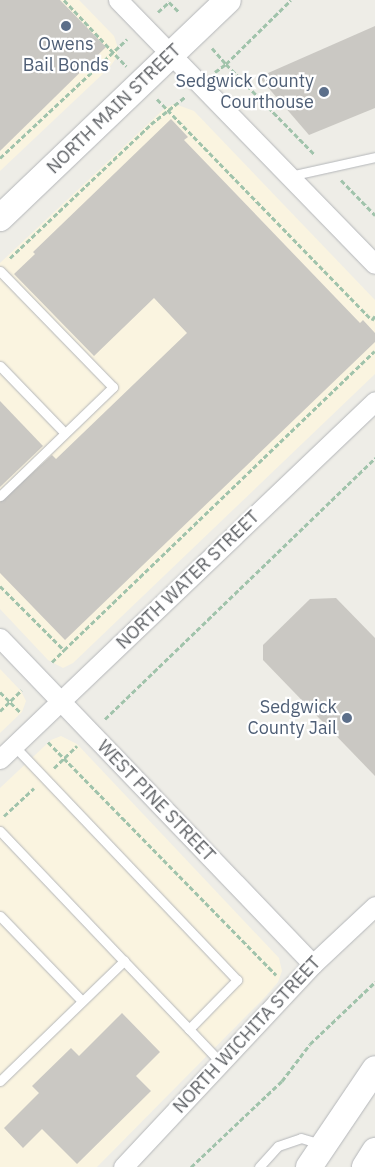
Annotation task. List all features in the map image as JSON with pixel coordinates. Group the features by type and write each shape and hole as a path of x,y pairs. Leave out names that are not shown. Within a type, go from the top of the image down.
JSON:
{"street":[{"path":"118,0 375,264"},
{"name":"NORTH MAIN STREET","path":"0,218 228,0"},
{"name":"NORTH WATER STREET","path":"0,759 375,401"},
{"name":"WEST PINE STREET","path":"0,638 313,964"},
{"name":"NORTH WICHITA STREET","path":"123,1167 313,964 375,906"},
{"path":"309,1167 375,1069"},
{"path":"365,1167 375,1151"}],"lane":[{"path":"289,176 327,166 375,157"},
{"path":"0,271 113,387 0,496"},
{"path":"0,366 65,433"},
{"path":"14,746 237,980 189,1029"},
{"path":"0,831 221,1062"},
{"path":"0,916 82,1001"},
{"path":"0,1081 124,961"},
{"path":"259,1167 278,1146 301,1138 323,1144"}],"path":[{"path":"64,0 168,111 374,320"},
{"path":"0,158 112,51 170,2"},
{"path":"7,260 168,111 226,64 375,215"},
{"path":"0,586 64,650 375,351"},
{"path":"0,820 375,458"},
{"path":"0,692 277,976"},
{"path":"191,1167 282,1081 310,1044 375,982"}],"shaded area":[{"path":"0,0 79,0 114,36 118,48 117,57 109,68 0,171"},
{"path":"175,104 194,111 375,300 375,374 73,663 63,668 48,660 0,609 0,263 166,107"},
{"path":"0,669 21,691 26,701 22,712 0,733"},
{"path":"61,736 77,744 279,958 282,971 278,982 266,996 97,1167 0,1167 0,788 51,740"}],"building":[{"path":"0,0 60,0 106,47 0,151"},
{"name":"Sedgwick County Courthouse","path":"375,26 375,108 309,135 259,77"},
{"path":"171,119 188,137 184,140 360,323 363,320 375,333 375,342 65,640 0,573 0,502 52,455 56,459 187,333 154,298 94,356 14,274 35,254 33,252"},
{"path":"0,401 43,446 0,487"},
{"name":"Sedgwick County Jail","path":"336,598 375,638 375,776 263,660 263,645 310,599"},
{"path":"122,1013 160,1052 136,1076 151,1091 77,1164 42,1129 23,1148 4,1128 39,1093 32,1086 71,1048 79,1056"}],"place":[{"name":"Owens Bail Bonds","path":"66,26"},
{"name":"Sedgwick County Courthouse","path":"324,92"},
{"name":"Sedgwick County Jail","path":"347,718"}]}
